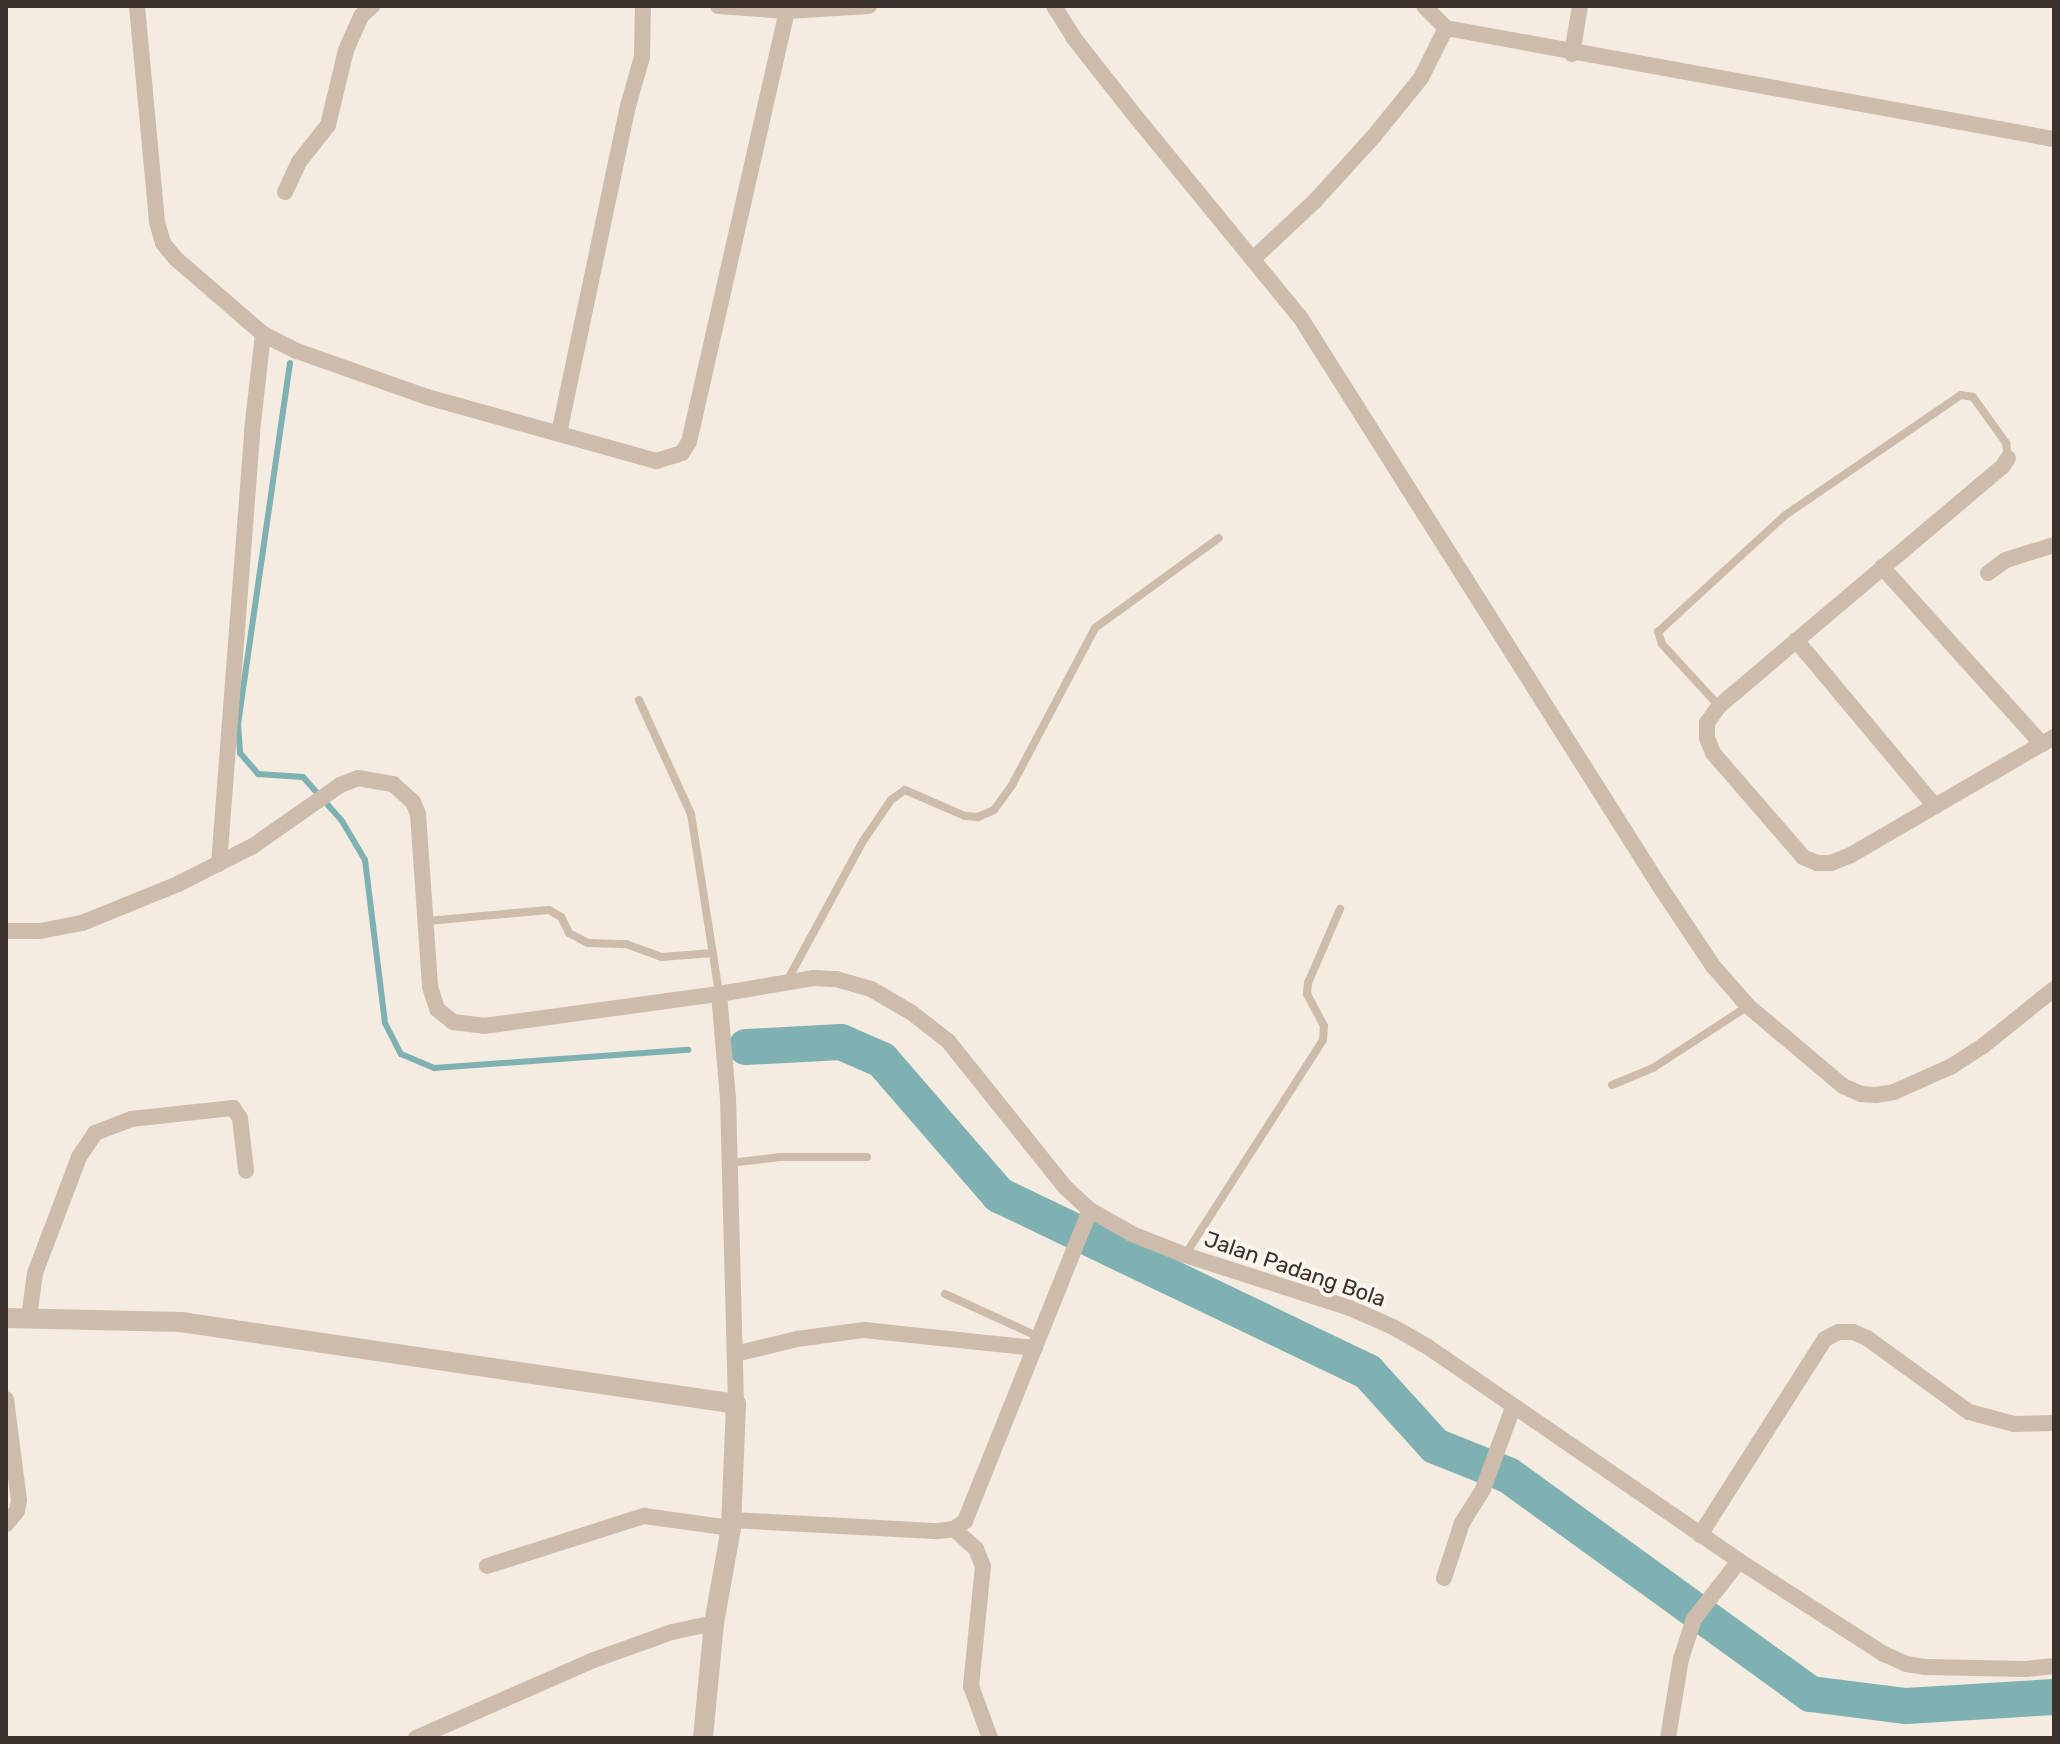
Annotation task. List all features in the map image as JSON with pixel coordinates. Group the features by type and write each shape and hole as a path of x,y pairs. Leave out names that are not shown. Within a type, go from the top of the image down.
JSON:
{"street":[{"path":"137,6 159,233 175,258 263,334 284,345 427,397 656,461 682,453 689,442 787,11"},
{"path":"285,192 299,162 328,125 346,50 361,16 372,6"},
{"path":"559,433 628,106 642,57 643,6"},
{"path":"718,6 787,11 869,6"},
{"path":"1054,6 1122,99 1300,317 1659,885 1713,966 1748,1006 1843,1086 1861,1094 1876,1095 1894,1092 1952,1066 1983,1046 2054,989"},
{"path":"1424,6 1446,28 1572,54 2054,139"},
{"path":"1572,54 1580,6"},
{"path":"1253,259 1315,201 1374,136 1421,78 1446,28"},
{"path":"6,931 40,931 82,923 219,864 252,431 263,334"},
{"path":"1882,567 2048,740 1851,855 1831,863 1817,863 1803,857 1713,753 1707,738 1707,723 1719,706 1882,567 2003,466 2008,458"},
{"path":"1988,573 2006,560 2054,545"},
{"path":"1796,640 1935,806"},
{"name":"Jalan Padang Bola","path":"219,864 278,830 340,785 358,778 375,778 393,784 413,802 420,831 430,987 437,1009 453,1022 484,1026 787,982 836,979 871,989 912,1013 958,1052 1065,1187 1090,1210 1132,1234 1185,1255 1350,1308 1393,1327 1428,1347 1739,1561 1884,1654 1906,1664 2026,1669 2054,1666"},
{"path":"703,1738 714,1623 732,1524 736,1404 730,1163 719,994"},
{"path":"29,1317 35,1273 79,1157 95,1133 131,1119 233,1108 240,1118 246,1171"},
{"path":"954,1529 972,1510 1090,1210"},
{"path":"6,1318 181,1322 736,1404"},
{"path":"735,1354 797,1339 864,1330 1038,1342"},
{"path":"1700,1535 1825,1339 1839,1332 1853,1332 1867,1338 1969,1412 2014,1424 2054,1423"},
{"path":"6,1399 19,1478 17,1511 6,1524"},
{"path":"1444,1578 1465,1516 1483,1489 1513,1408"},
{"path":"487,1566 644,1516 840,1529 954,1529 976,1549 983,1566 971,1686 990,1738"},
{"path":"1668,1738 1681,1659 1694,1619 1707,1598 1739,1561"},
{"path":"416,1738 456,1717 591,1661 672,1632 714,1623"}],"lane":[{"path":"1719,706 1662,644 1658,632 1784,516 1961,395 1973,397 2006,443 2008,458"},
{"path":"787,982 863,841 891,800 905,790 965,816 978,817 994,810 1012,785 1095,628 1219,538"},
{"path":"639,700 691,814 719,994"},
{"path":"1185,1255 1323,1040 1324,1026 1307,994 1308,983 1340,909"},
{"path":"427,921 549,910 561,917 569,933 588,943 626,944 662,957 713,953"},
{"path":"1612,1085 1653,1068 1748,1006"},
{"path":"730,1163 780,1157 867,1157"},
{"path":"945,1294 1038,1342"}],"waterway":[{"path":"290,363 238,723 240,753 258,774 303,777 342,821 365,860 385,1023 401,1054 434,1068 688,1050"},
{"path":"746,1047 841,1042 882,1060 999,1195 1368,1372 1435,1446 1508,1475 1811,1694 1906,1706 2054,1697"}]}
